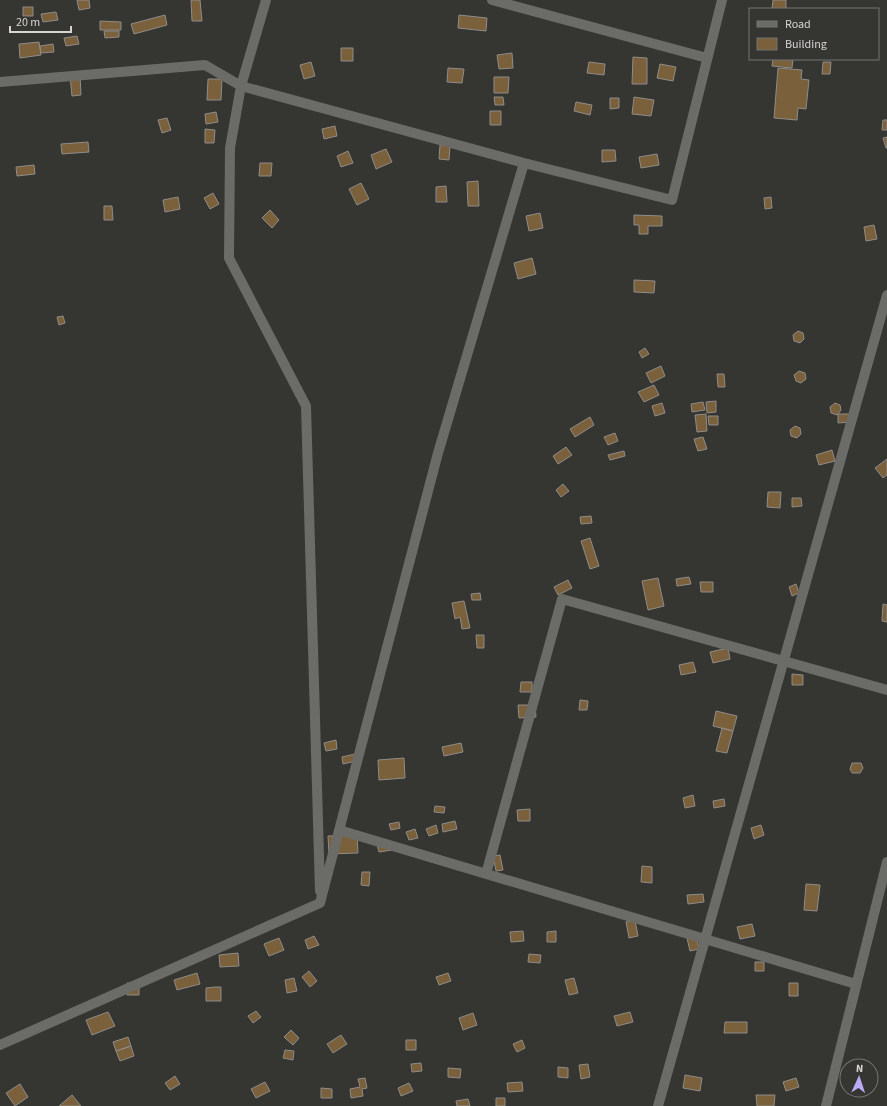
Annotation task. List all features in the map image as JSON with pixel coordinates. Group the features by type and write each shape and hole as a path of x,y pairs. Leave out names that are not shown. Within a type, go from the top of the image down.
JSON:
{"street":[{"path":"266,0 241,86 230,148 229,258 306,406 320,903"},
{"path":"492,0 707,58"},
{"path":"0,82 205,65 241,86 524,163 672,200 722,0"},
{"path":"320,903 438,454 524,163"},
{"path":"658,1106 887,295"},
{"path":"486,874 562,599 887,690"},
{"path":"339,830 856,984"},
{"path":"826,1106 887,862"},
{"path":"0,1045 320,903"}],"building":[{"path":"77,0 89,0 90,8 79,10"},
{"path":"191,0 200,0 202,21 192,21"},
{"path":"773,0 786,0 786,8 772,8"},
{"path":"23,7 33,7 33,16 23,16"},
{"path":"56,12 58,20 43,22 41,14"},
{"path":"165,15 167,25 134,34 131,24"},
{"path":"459,15 487,18 486,31 458,28"},
{"path":"100,21 121,22 121,30 100,30"},
{"path":"104,31 119,31 119,37 105,38"},
{"path":"77,36 79,44 66,46 64,38"},
{"path":"39,42 41,55 20,58 19,44"},
{"path":"53,44 54,52 41,53 40,46"},
{"path":"341,48 353,48 353,61 341,61"},
{"path":"512,53 513,68 499,69 497,55"},
{"path":"633,57 647,58 647,84 632,84"},
{"path":"773,60 793,60 792,68 772,66"},
{"path":"311,62 315,76 304,79 300,65"},
{"path":"589,62 605,64 604,75 587,73"},
{"path":"823,62 831,62 830,74 822,74"},
{"path":"660,64 676,67 673,81 657,78"},
{"path":"448,68 464,69 462,83 447,82"},
{"path":"778,68 802,70 801,79 809,80 806,109 798,108 797,120 774,118"},
{"path":"80,75 81,95 72,96 70,76"},
{"path":"494,77 509,77 508,93 494,93"},
{"path":"208,79 222,79 221,100 207,100"},
{"path":"494,97 503,97 504,105 495,105"},
{"path":"634,97 654,100 651,116 632,114"},
{"path":"610,98 619,98 619,108 610,109"},
{"path":"576,102 592,105 590,115 574,111"},
{"path":"490,111 501,111 501,125 490,125"},
{"path":"216,112 218,122 206,124 205,114"},
{"path":"167,118 171,130 162,133 158,120"},
{"path":"883,120 887,120 887,130 882,130"},
{"path":"335,126 337,136 324,139 322,129"},
{"path":"205,129 215,130 214,143 205,143"},
{"path":"887,137 887,148 886,148 883,138"},
{"path":"88,142 89,152 62,154 61,144"},
{"path":"440,145 450,146 449,160 439,159"},
{"path":"386,149 392,162 376,169 371,155"},
{"path":"602,150 615,150 616,161 602,162"},
{"path":"348,151 353,163 341,167 337,156"},
{"path":"657,154 659,165 641,168 639,157"},
{"path":"260,163 272,163 271,176 259,176"},
{"path":"34,165 35,174 17,176 16,167"},
{"path":"478,181 479,206 468,206 467,182"},
{"path":"361,183 369,199 357,205 349,189"},
{"path":"446,186 447,202 436,202 436,187"},
{"path":"213,193 219,204 210,209 204,198"},
{"path":"178,197 180,209 165,212 163,200"},
{"path":"771,197 772,208 765,209 764,198"},
{"path":"104,206 112,206 113,220 104,220"},
{"path":"270,210 279,220 272,228 262,218"},
{"path":"540,213 543,228 529,231 526,216"},
{"path":"634,215 662,216 662,226 648,226 648,234 639,234 639,225 634,225"},
{"path":"874,225 877,239 866,241 864,227"},
{"path":"532,258 536,274 518,279 514,263"},
{"path":"634,280 655,281 654,293 634,292"},
{"path":"63,316 65,323 59,325 57,317"},
{"path":"798,331 803,333 804,339 800,343 794,341 793,335"},
{"path":"645,348 649,354 642,358 639,352"},
{"path":"661,366 665,376 651,383 646,373"},
{"path":"799,371 805,373 806,379 801,383 796,381 794,375"},
{"path":"717,374 724,374 725,387 718,387"},
{"path":"654,385 659,395 644,402 638,392"},
{"path":"716,401 716,412 707,413 706,402"},
{"path":"703,402 705,410 692,412 691,404"},
{"path":"662,403 665,413 655,416 652,406"},
{"path":"835,403 840,405 841,410 837,415 831,413 830,407"},
{"path":"706,414 707,431 697,432 695,415"},
{"path":"838,414 851,414 851,422 838,423"},
{"path":"708,416 718,416 718,425 709,425"},
{"path":"590,417 594,425 575,437 570,429"},
{"path":"795,426 800,428 801,434 797,438 791,436 790,430"},
{"path":"615,433 618,441 608,445 604,437"},
{"path":"703,437 707,449 698,451 694,439"},
{"path":"566,447 572,455 558,464 553,456"},
{"path":"832,450 835,461 819,465 816,455"},
{"path":"624,451 625,456 610,460 608,455"},
{"path":"887,459 887,475 883,478 875,468"},
{"path":"563,484 569,491 561,497 556,490"},
{"path":"768,492 781,492 780,508 767,507"},
{"path":"792,498 801,498 802,506 792,507"},
{"path":"591,516 592,523 581,524 580,517"},
{"path":"590,538 599,566 590,569 581,541"},
{"path":"689,577 691,584 677,586 676,579"},
{"path":"658,578 664,606 648,610 642,581"},
{"path":"568,580 572,588 558,595 554,587"},
{"path":"700,582 713,582 713,592 701,592"},
{"path":"796,584 799,593 792,596 789,587"},
{"path":"480,593 481,600 472,600 471,594"},
{"path":"464,601 470,628 462,629 460,617 455,619 452,603"},
{"path":"883,604 887,605 887,622 882,621"},
{"path":"476,635 484,635 484,648 477,648"},
{"path":"728,648 730,659 713,663 710,652"},
{"path":"693,662 696,672 681,675 679,665"},
{"path":"792,674 803,675 803,685 792,685"},
{"path":"521,682 532,682 532,692 520,692"},
{"path":"580,700 588,701 587,710 579,710"},
{"path":"518,705 535,705 536,717 519,718"},
{"path":"716,711 737,716 733,731 713,726"},
{"path":"722,728 733,731 727,753 716,751"},
{"path":"336,740 337,749 326,751 324,743"},
{"path":"461,743 463,752 444,756 442,747"},
{"path":"355,754 356,761 343,764 342,757"},
{"path":"404,758 405,778 379,780 378,760"},
{"path":"852,763 861,763 863,768 860,773 852,773 850,769"},
{"path":"693,795 695,806 685,808 683,798"},
{"path":"724,799 725,806 714,808 713,801"},
{"path":"435,806 445,807 444,813 434,812"},
{"path":"530,809 530,821 518,821 517,810"},
{"path":"455,821 457,829 443,832 442,824"},
{"path":"399,822 400,828 391,830 389,824"},
{"path":"436,825 438,833 429,836 426,829"},
{"path":"761,825 764,835 754,839 751,828"},
{"path":"415,829 418,838 409,840 406,832"},
{"path":"357,835 358,853 329,854 328,836"},
{"path":"377,845 392,850 379,852"},
{"path":"500,855 503,870 496,871 493,856"},
{"path":"642,866 652,867 652,883 641,882"},
{"path":"362,872 370,872 369,886 361,885"},
{"path":"806,884 820,885 817,911 804,910"},
{"path":"703,894 704,902 688,904 687,895"},
{"path":"635,920 638,936 629,938 626,922"},
{"path":"752,924 755,936 740,939 737,927"},
{"path":"523,931 524,941 511,942 510,932"},
{"path":"556,931 556,942 547,942 547,932"},
{"path":"696,935 699,949 690,951 687,938"},
{"path":"314,936 319,945 308,949 305,940"},
{"path":"279,938 284,950 269,956 264,944"},
{"path":"238,953 239,966 220,967 219,955"},
{"path":"529,954 541,955 540,963 528,962"},
{"path":"755,962 764,962 764,971 755,971"},
{"path":"309,971 317,981 310,987 302,977"},
{"path":"197,973 200,984 177,990 174,980"},
{"path":"448,973 451,981 439,985 436,977"},
{"path":"294,978 297,991 287,993 285,980"},
{"path":"574,978 578,993 569,995 565,980"},
{"path":"127,983 139,983 139,995 127,995"},
{"path":"789,983 798,983 798,996 789,996"},
{"path":"221,987 221,1001 206,1001 206,988"},
{"path":"256,1011 261,1017 253,1023 248,1016"},
{"path":"108,1012 115,1026 92,1035 86,1020"},
{"path":"630,1012 633,1022 617,1026 614,1016"},
{"path":"473,1013 477,1025 463,1030 459,1018"},
{"path":"725,1022 747,1022 747,1033 724,1033"},
{"path":"291,1030 299,1038 293,1045 284,1037"},
{"path":"341,1035 347,1044 333,1053 327,1044"},
{"path":"128,1037 131,1046 116,1051 113,1042"},
{"path":"406,1040 416,1040 416,1050 406,1050"},
{"path":"522,1040 525,1048 517,1052 513,1044"},
{"path":"131,1046 134,1056 120,1061 116,1051"},
{"path":"285,1050 294,1051 293,1060 283,1058"},
{"path":"421,1063 422,1071 412,1072 411,1064"},
{"path":"588,1064 590,1077 581,1079 579,1065"},
{"path":"558,1067 568,1068 568,1078 558,1077"},
{"path":"448,1068 461,1069 460,1078 448,1077"},
{"path":"685,1075 702,1078 700,1091 683,1088"},
{"path":"175,1076 180,1084 170,1090 165,1083"},
{"path":"365,1078 367,1088 362,1089 363,1096 351,1098 350,1089 360,1087 358,1079"},
{"path":"796,1078 799,1087 786,1091 783,1082"},
{"path":"265,1082 270,1091 256,1098 251,1089"},
{"path":"522,1082 523,1091 508,1092 507,1083"},
{"path":"409,1083 413,1091 401,1096 398,1088"},
{"path":"20,1084 28,1097 15,1106 6,1093"},
{"path":"321,1088 332,1089 332,1098 321,1098"},
{"path":"72,1095 81,1106 59,1106"},
{"path":"756,1095 775,1095 774,1106 757,1106"},
{"path":"496,1098 505,1098 505,1106 496,1106"},
{"path":"468,1099 470,1106 457,1106 456,1101"}]}
